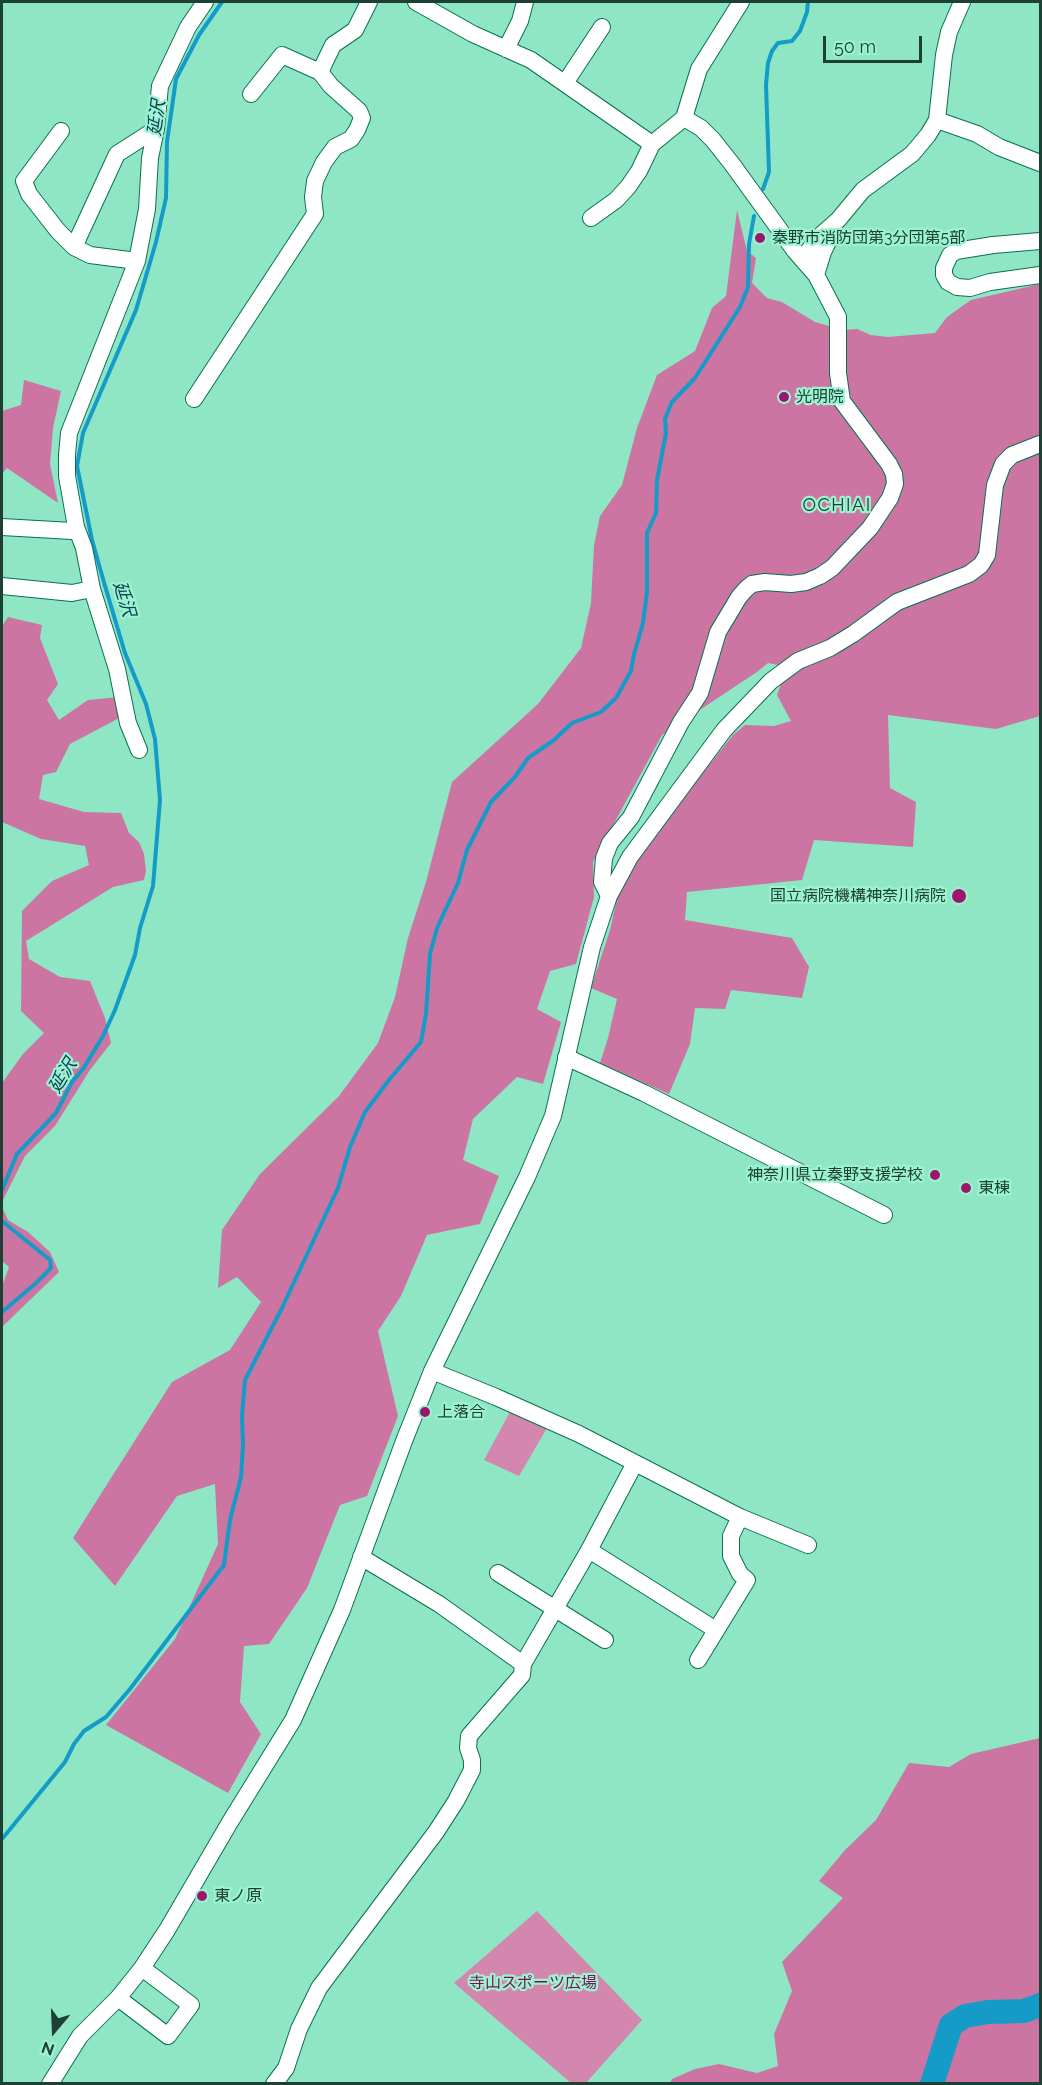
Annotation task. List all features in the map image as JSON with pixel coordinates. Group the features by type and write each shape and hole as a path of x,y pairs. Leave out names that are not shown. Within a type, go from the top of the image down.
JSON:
{"street":[{"path":"139,750 128,723 117,669 92,589 84,548 76,527 68,476 69,433 137,261 147,209 150,158 156,129 160,86 188,27 205,2"},
{"path":"320,72 333,45 355,30 369,2"},
{"path":"416,2 473,34 531,60 652,144"},
{"path":"506,49 520,21 525,2"},
{"path":"591,218 616,200 639,171 652,144 684,118 699,69 741,2"},
{"path":"802,259 863,190 912,154 928,135 937,120 944,55 949,32 962,2"},
{"path":"565,83 602,27"},
{"path":"194,399 315,214 313,197 315,181 324,162 335,147 351,139 362,118 359,111 331,86 320,72 282,55 260,74 251,94"},
{"path":"609,896 602,882 604,858 610,843 631,818 681,722 700,693 708,669 711,649 718,632 739,597 753,584 806,582 832,568 870,528 890,498 895,484 894,474 889,464 842,401 838,373 838,317 816,275 713,140 701,128 684,118"},
{"path":"937,120 977,134 999,147 1041,163"},
{"path":"74,247 117,154 156,129"},
{"path":"62,131 24,181 29,194 57,231 74,247 90,255 137,261"},
{"path":"816,275 823,252 838,220"},
{"path":"1041,241 956,251 950,255 944,268 944,275 948,282 957,287 970,288 990,282 1041,275"},
{"path":"50,2084 80,2036 118,1998 142,1968 293,1720 342,1610 432,1371 527,1177 552,1116 565,1071 566,1057 592,947 609,896 630,857 724,730 771,681 798,661 830,648 853,634 897,603 969,574 981,565 987,555 995,485 1003,464 1012,455 1041,444"},
{"path":"2,527 26,523 72,531 76,527"},
{"path":"2,585 34,584 72,593 92,589"},
{"path":"566,1057 644,1093 884,1215"},
{"path":"432,1371 506,1401 740,1517 807,1545"},
{"path":"274,2084 286,2068 299,2029 320,1988 436,1832 456,1801 472,1770 468,1748 469,1737 522,1675 523,1664 590,1550 635,1463"},
{"path":"698,1660 747,1580 740,1574 731,1556 731,1536 740,1517"},
{"path":"590,1550 716,1630"},
{"path":"361,1557 439,1604 523,1664"},
{"path":"498,1573 605,1640"},
{"path":"118,1998 168,2036 191,2005 142,1968"}],"green space":[{"path":"511,1410 547,1428 519,1476 484,1460"},
{"name":"寺山スポーツ広場","path":"537,1911 642,2020 586,2083 571,2083 454,1983"}],"shaded area":[{"path":"737,210 747,251 756,258 752,283 767,298 782,302 815,322 843,330 857,329 871,335 888,337 935,333 947,317 971,300 1040,284 1040,716 996,729 888,715 890,788 916,802 913,847 814,840 802,880 687,892 685,920 792,938 809,967 802,998 731,990 725,1009 695,1008 690,1044 669,1094 600,1063 617,999 591,988 610,930 620,885 656,832 733,735 745,725 774,726 791,721 777,695 787,667 768,663 662,735 593,862 594,897 576,964 550,971 537,1009 561,1022 543,1084 517,1077 473,1119 463,1160 499,1176 480,1224 427,1235 401,1296 378,1331 398,1416 367,1496 340,1505 307,1588 269,1644 244,1646 240,1702 261,1734 228,1793 106,1725 175,1639 218,1544 215,1484 177,1496 115,1586 73,1538 172,1382 230,1350 261,1302 237,1277 218,1288 222,1230 260,1174 339,1096 378,1043 395,997 408,938 426,882 452,782 538,704 581,648 591,603 594,545 600,516 622,485 637,428 657,375 695,351 712,308 726,296"},
{"path":"24,380 61,391 53,428 50,464 58,503 7,468 2,474 2,411 21,405"},
{"path":"8,617 42,625 40,638 58,684 47,700 59,720 88,700 120,697 125,715 70,744 56,772 43,775 39,799 84,812 121,813 129,833 139,842 144,854 146,871 144,880 113,887 26,941 29,959 60,977 90,981 105,1018 111,1043 90,1070 55,1126 25,1156 2,1202 2,1083 23,1054 44,1033 21,1011 22,911 52,881 89,865 85,846 41,839 2,822 2,626"},
{"path":"2,1207 8,1220 28,1232 50,1252 59,1272 2,1327 2,1286 9,1267 2,1261"},
{"path":"1040,1738 1040,2083 670,2083 672,2079 695,2069 719,2064 757,2073 778,2066 774,2034 792,1991 782,1962 843,1898 819,1881 845,1850 876,1820 909,1763 949,1767 971,1754"}],"waterway":[{"name":"延沢","path":"2,1190 17,1154 56,1113 72,1082 83,1069 103,1036 135,955 140,928 153,886 160,800 155,739 146,704 125,653 105,586 92,540 77,466 83,433 136,310 156,242 166,198 167,142 176,79 199,35 222,2"},
{"path":"763,189 769,172 766,85 768,63 778,43 792,41 800,31 808,2"},
{"path":"2,1839 65,1762 84,1731 106,1717 130,1689 224,1565 230,1520 241,1477 245,1380 282,1308 338,1188 350,1147 365,1112 421,1042 426,1014 430,954 437,928 458,883 467,850 491,802 515,777 528,758 554,740 572,723 601,712 616,698 631,671 643,623 647,592 647,533 656,513 657,480 666,433 665,419 672,402 695,378 740,307 748,287 749,244 754,216"},
{"name":"延沢","path":"2,1221 50,1260 51,1268 2,1312"},
{"path":"932,2084 951,2025 965,2016 988,2012 1024,2011 1040,2005"}],"place":[{"name":"秦野市消防団第3分団第5部","path":"760,238"},
{"name":"光明院","path":"784,397"},
{"name":"国立病院機構神奈川病院","path":"959,896"},
{"name":"神奈川県立秦野支援学校","path":"935,1175"},
{"name":"東棟","path":"966,1188"},
{"name":"上落合","path":"425,1412"},
{"name":"東ノ原","path":"202,1896"}],"district":[{"name":"OCHIAI","path":"837,506"}]}
